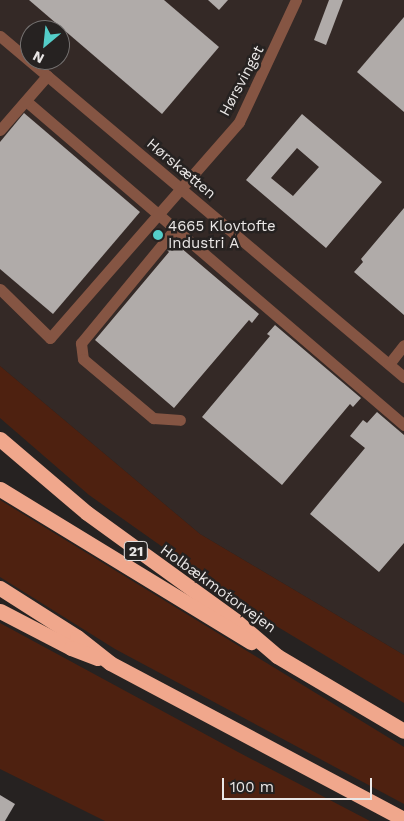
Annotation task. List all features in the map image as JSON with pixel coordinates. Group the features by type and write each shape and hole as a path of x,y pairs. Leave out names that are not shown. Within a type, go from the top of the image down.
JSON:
{"highway":[{"name":"Holbækmotorvejen","path":"0,439 87,513 236,621 277,656 404,731"},
{"path":"0,490 224,628 277,656"},
{"path":"0,588 77,637 110,663"},
{"path":"0,611 71,648 110,663 404,819"}],"street":[{"name":"Hørsvinget","path":"0,289 50,338 182,190 239,122 296,0"},
{"name":"Hørskætten","path":"0,36 404,377"},
{"path":"0,130 47,76"},
{"path":"26,101 404,425"},
{"path":"175,229 81,342 83,359 153,418 180,420"},
{"path":"388,364 404,345"}],"shaded area":[{"path":"0,0 404,0 404,655 200,534 0,366"},
{"path":"0,366 200,534 404,655 404,703 263,618 89,495 0,418"},
{"path":"0,500 404,747 404,804 115,649 0,577"},
{"path":"0,623 370,821 105,821 0,769"}],"building":[{"path":"29,0 164,0 219,47 162,114 70,35 70,20 52,20"},
{"path":"208,0 228,0 219,10"},
{"path":"329,0 343,0 326,45 314,40"},
{"path":"404,17 404,112 357,72"},
{"path":"24,113 140,212 53,314 0,269 0,142"},
{"path":"302,114 382,182 326,248 246,180","holes":["297,148 319,167 293,196 271,178"]},
{"path":"404,208 404,315 354,272 363,262 361,259"},
{"path":"174,242 259,314 252,323 249,320 174,408 95,340 169,252 167,250"},
{"path":"275,325 361,398 353,407 350,404 282,485 202,417 270,336 267,334"},
{"path":"377,412 404,435 404,543 379,572 310,514 365,448 350,436 363,420 367,423"},
{"path":"0,795 15,804 5,821 0,821"}],"place":[{"name":"4665 Klovtofte Industri A","path":"158,235"}]}
